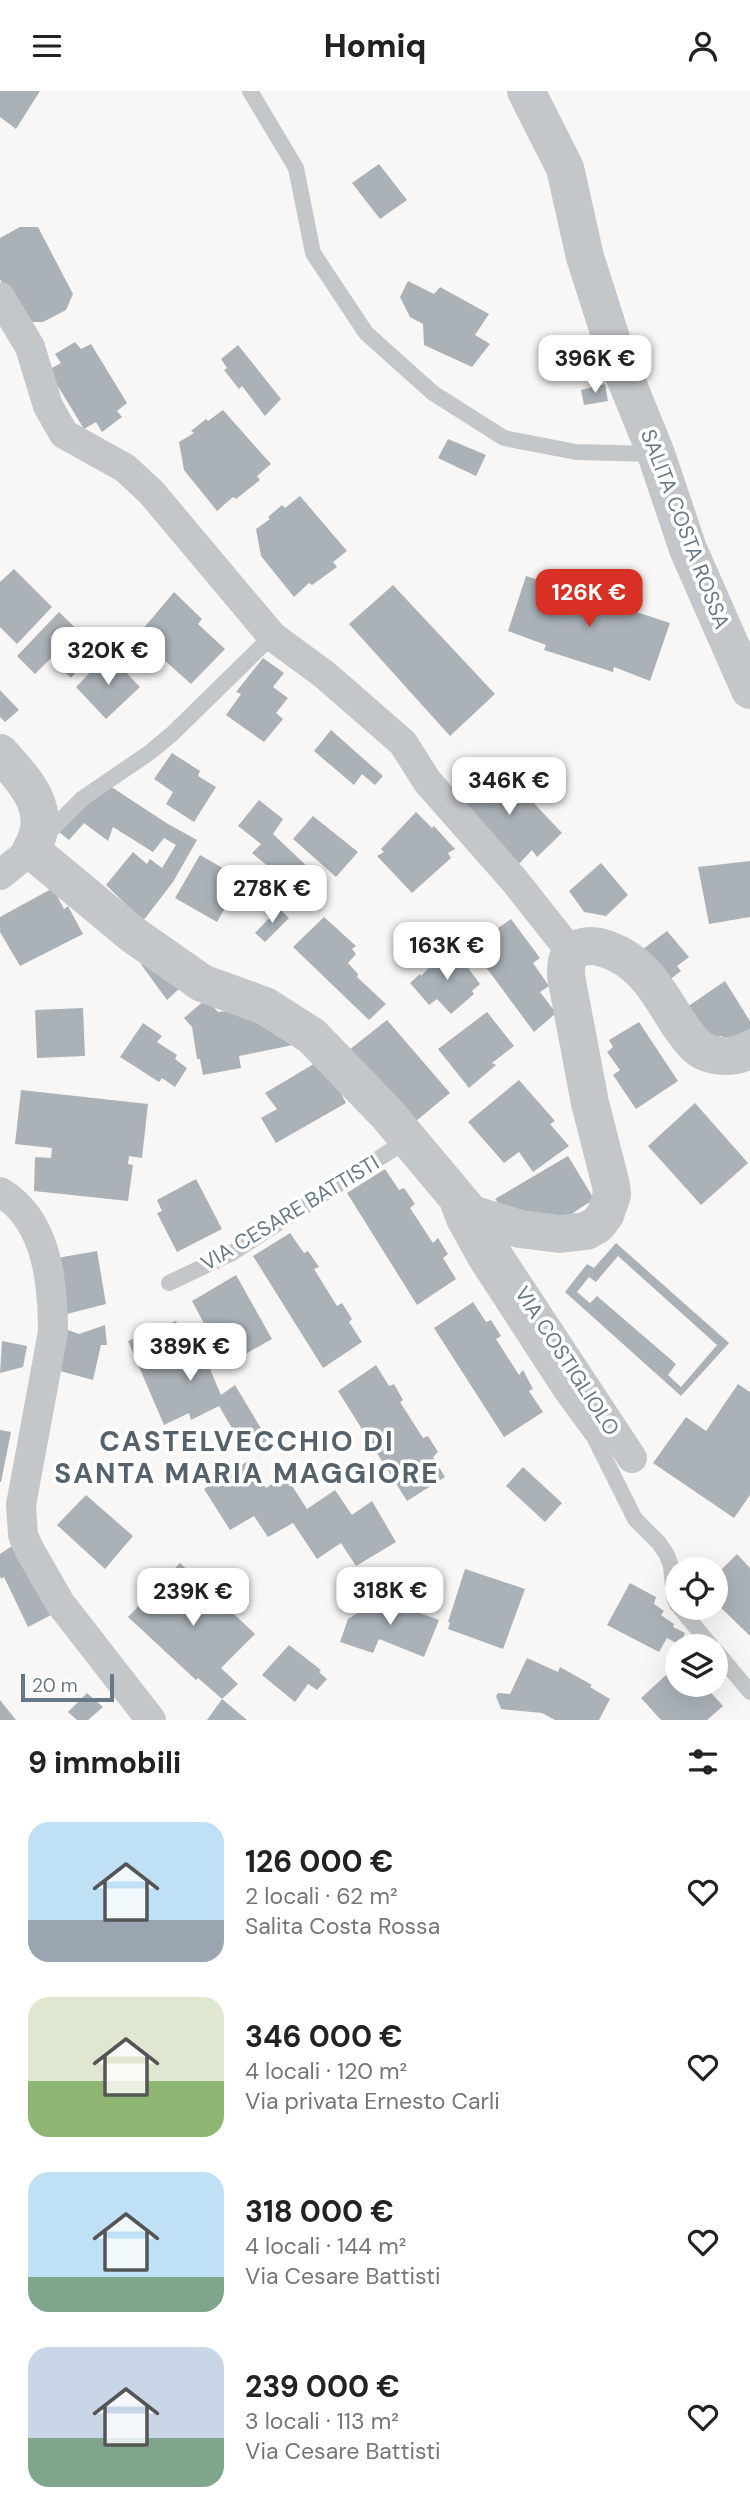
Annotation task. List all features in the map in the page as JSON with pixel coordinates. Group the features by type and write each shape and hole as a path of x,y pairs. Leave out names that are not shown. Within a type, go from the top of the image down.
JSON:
{"street":[{"name":"SALITA COSTA ROSSA","path":"526,91 565,168 585,257 618,361 656,454 688,549 750,690"},
{"path":"0,297 30,347 48,407 64,434 125,468 151,492 272,636 325,675 403,743 427,781 514,880 571,952"},
{"path":"0,753 20,777 38,806 41,818 40,829 31,850 0,875"},
{"path":"31,850 132,934 202,983 265,1006 312,1037 388,1115 471,1214 632,1458"},
{"path":"471,1214 520,1229 573,1234 597,1225 610,1206 611,1185 590,1103 566,976 566,961 571,952 584,946 603,947 625,956 647,974 684,1032 701,1050 730,1056 750,1049"},
{"path":"0,1192 20,1207 36,1228 48,1268 53,1306 53,1332 21,1505 23,1535 60,1602 151,1720"}],"lane":[{"path":"250,91 296,168 313,253 366,333 433,393 504,438 576,453 656,454"},
{"path":"31,850 83,798 172,734 272,636"},
{"name":"VIA CESARE BATTISTI","path":"169,1283 232,1253 409,1139"},
{"name":"VIA COSTIGLIOLO","path":"438,1175 455,1223 476,1261 561,1392 594,1437 635,1519 659,1543 668,1557"},
{"name":"VIA COSTIGLIOLO","path":"689,1620 701,1634"},
{"path":"728,1665 750,1692"}],"building":[{"path":"0,91 40,91 16,129 0,117"},
{"path":"379,164 407,200 380,219 352,183"},
{"path":"20,227 38,227 73,294 66,310 43,322 24,322 0,279 0,238"},
{"path":"408,281 434,294 440,287 489,314 475,335 490,344 472,367 424,345 423,324 410,317 400,297"},
{"path":"75,342 81,349 91,344 127,403 117,411 122,417 102,432 96,422 84,429 48,370 61,363 55,354"},
{"path":"238,345 281,399 265,416 242,386 239,389 224,370 227,368 221,359"},
{"path":"605,384 608,401 584,405 581,390"},
{"path":"223,410 271,464 257,476 260,480 217,511 184,470 179,442 194,433 191,431 206,419 208,421"},
{"path":"448,439 486,455 476,476 438,458"},
{"path":"300,496 347,551 333,562 337,567 312,585 309,583 294,597 261,556 256,529 270,519 268,517 282,505 285,508"},
{"path":"14,569 52,607 17,644 0,627 0,582"},
{"path":"526,576 670,623 650,681 614,667 613,672 544,650 546,645 508,631"},
{"path":"393,585 495,694 450,736 349,624"},
{"path":"174,592 202,619 198,624 225,649 191,684 137,636"},
{"path":"59,612 96,648 71,678 51,658 35,674 17,656"},
{"path":"108,654 140,687 106,719 76,687"},
{"path":"263,658 284,673 273,687 288,698 276,713 283,719 264,742 226,715 241,694 236,692"},
{"path":"0,690 19,710 5,722 0,717"},
{"path":"331,730 383,776 375,785 362,774 354,785 314,751"},
{"path":"172,753 200,771 198,776 216,787 194,822 166,804 173,792 154,779"},
{"path":"498,765 562,833 537,857 532,850 517,866 458,803"},
{"path":"110,786 197,840 173,882 143,921 106,885 133,852 147,864 150,859 162,868 176,845 164,838 153,852 113,827 108,841 84,823 69,840 59,832 75,814"},
{"path":"259,800 283,819 273,834 312,871 302,883 289,869 280,876 252,853 261,844 238,826"},
{"path":"416,812 432,828 434,826 455,849 448,853 451,858 412,893 377,856 384,852 381,849"},
{"path":"313,816 358,852 336,877 293,839"},
{"path":"200,855 242,879 217,922 175,898"},
{"path":"750,861 750,917 709,924 698,867"},
{"path":"601,863 628,895 606,916 584,912 569,891"},
{"path":"53,888 64,909 68,906 83,934 20,966 0,932 0,917"},
{"path":"279,908 289,918 265,942 255,933"},
{"path":"324,917 356,946 352,949 356,954 348,963 358,974 357,977 386,1004 369,1020 293,947"},
{"path":"511,919 540,958 533,963 549,986 540,992 556,1013 534,1032 471,947"},
{"path":"667,931 689,957 677,966 681,971 668,981 643,949"},
{"path":"451,945 480,984 472,991 474,994 451,1014 437,999 429,1005 410,983 420,974 421,976"},
{"path":"140,963 183,985 167,1000"},
{"path":"725,981 750,1021 750,1029 726,1044 722,1036 712,1037 687,1007"},
{"path":"206,999 218,1012 237,1010 298,1044 239,1056 241,1068 203,1075 200,1059 197,1059 192,1027 184,1018"},
{"path":"83,1008 85,1056 37,1058 35,1010"},
{"path":"487,1012 514,1046 492,1063 496,1065 469,1088 438,1049"},
{"path":"387,1020 450,1093 416,1121 349,1050"},
{"path":"639,1022 678,1081 636,1109 613,1075 620,1070 607,1052 613,1047 609,1040"},
{"path":"143,1023 162,1036 157,1042 177,1055 175,1059 187,1068 175,1087 162,1078 159,1082 120,1057"},
{"path":"317,1062 335,1082 346,1103 276,1143 261,1118 277,1109 265,1093"},
{"path":"519,1080 555,1121 550,1124 569,1146 533,1172 519,1152 504,1163 468,1122"},
{"path":"21,1090 148,1104 142,1158 129,1156 128,1164 133,1165 128,1201 34,1191 35,1157 51,1158 52,1148 15,1144"},
{"path":"695,1103 748,1163 701,1205 648,1146"},
{"path":"568,1156 594,1199 561,1221 502,1208 495,1199"},
{"path":"385,1169 399,1190 404,1188 415,1204 410,1208 433,1243 438,1238 448,1254 443,1258 456,1279 417,1305 347,1193"},
{"path":"196,1179 222,1229 177,1252 157,1213 162,1211 157,1200"},
{"path":"290,1233 304,1253 308,1251 319,1267 314,1269 337,1306 342,1303 352,1319 349,1322 362,1342 323,1368 253,1256"},
{"path":"616,1243 729,1343 681,1396 565,1292 587,1264 594,1268","holes":["618,1256 717,1345 681,1387 668,1375 676,1364 597,1296 590,1303 577,1292 589,1277 596,1282"]},
{"path":"97,1251 106,1304 67,1314 57,1258"},
{"path":"236,1275 272,1339 226,1365 192,1301"},
{"path":"473,1302 486,1322 491,1320 501,1336 496,1339 519,1375 523,1370 533,1389 529,1391 543,1412 504,1437 434,1328"},
{"path":"176,1321 181,1333 192,1326 221,1395 235,1385 268,1440 247,1454 219,1406 191,1420 189,1413 164,1425 128,1341"},
{"path":"105,1325 107,1345 101,1345 93,1380 60,1371 65,1329 79,1334"},
{"path":"2,1341 27,1346 23,1367 0,1373"},
{"path":"376,1365 389,1386 394,1384 403,1400 400,1402 423,1438 428,1436 438,1452 433,1457 445,1477 407,1501 338,1391"},
{"path":"738,1384 750,1392 750,1495 734,1518 653,1463 686,1417 706,1431"},
{"path":"0,1430 11,1432 1,1482 0,1482"},
{"path":"248,1461 266,1488 285,1475 307,1509 335,1490 352,1515 372,1501 396,1542 356,1566 341,1543 317,1559 293,1523 268,1537 254,1516 230,1530 204,1489"},
{"path":"523,1467 562,1503 545,1522 506,1486"},
{"path":"86,1495 133,1536 105,1569 57,1525"},
{"path":"15,1544 51,1615 28,1627 4,1577 1,1579 0,1576 0,1554"},
{"path":"737,1554 750,1568 750,1636 728,1615 728,1563"},
{"path":"180,1563 255,1634 221,1668 238,1684 222,1699 198,1678 196,1680 128,1617"},
{"path":"465,1569 525,1589 503,1649 448,1629"},
{"path":"630,1583 656,1597 654,1604 664,1611 661,1615 665,1620 685,1633 665,1634 665,1642 659,1652 607,1625"},
{"path":"389,1595 416,1604 414,1611 439,1620 424,1657 379,1639 373,1653 340,1642 348,1619 379,1600 384,1602"},
{"path":"289,1645 321,1670 319,1672 327,1679 317,1690 308,1684 295,1702 262,1675"},
{"path":"527,1658 558,1672 560,1667 610,1699 599,1720 555,1720 542,1713 501,1709 496,1696 498,1693 510,1694"},
{"path":"665,1676 665,1697 715,1697 723,1706 707,1720 661,1720 641,1698"},
{"path":"87,1693 103,1707 88,1720 77,1720 68,1712"},
{"path":"222,1699 228,1704 247,1720 207,1720"},
{"path":"0,1700 16,1720 0,1720"}],"district":[{"name":"CASTELVECCHIO DI SANTA MARIA MAGGIORE","path":"247,1457"}]}
